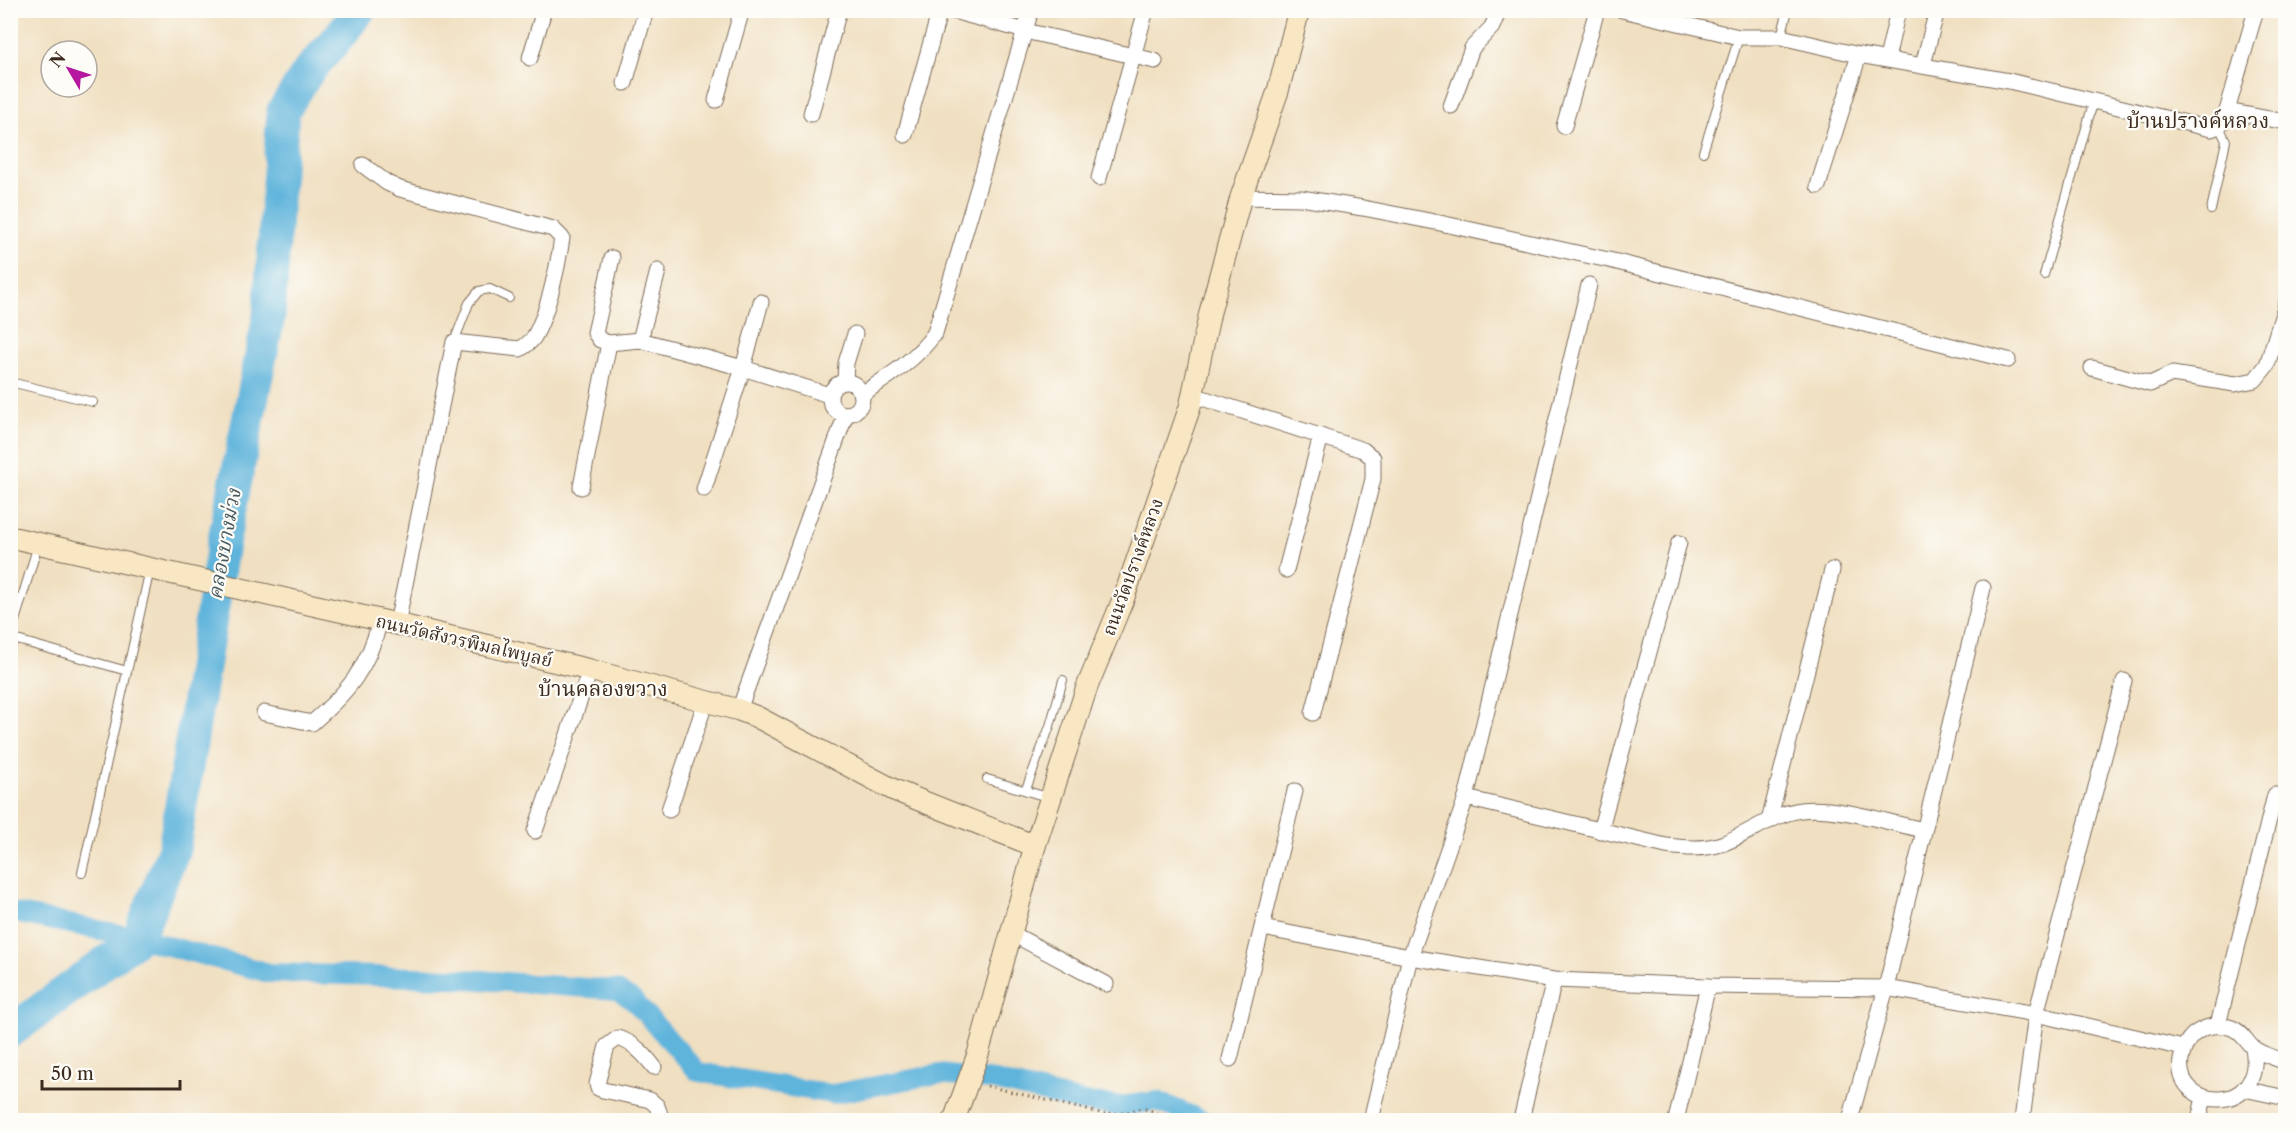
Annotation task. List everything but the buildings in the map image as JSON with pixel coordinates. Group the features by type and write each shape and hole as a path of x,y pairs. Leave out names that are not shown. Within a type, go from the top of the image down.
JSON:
{"street":[{"path":"530,58 544,10"},
{"path":"625,83 646,10"},
{"path":"716,100 742,10"},
{"path":"811,114 839,10"},
{"path":"904,135 940,10"},
{"path":"950,10 1024,31 1155,61"},
{"path":"862,394 900,369 935,333 1031,10"},
{"path":"1099,178 1146,10"},
{"name":"ถนนวัดปรางค์หลวง","path":"954,1120 978,1054 1035,846 1087,687 1124,597 1193,395 1210,312 1241,197 1278,91 1299,10"},
{"path":"1451,106 1472,48 1492,27 1499,10"},
{"path":"1564,126 1597,10"},
{"path":"1622,10 1659,14 1739,37 1780,37 1860,55 2009,81 2211,129 2219,126 2227,111 2256,10"},
{"path":"1887,59 1898,10"},
{"path":"1923,65 1936,10"},
{"path":"1818,186 1860,55"},
{"path":"2227,111 2286,122"},
{"path":"264,713 312,723 345,691 362,669 388,622 454,342 520,349 529,344 548,301 562,238 553,229 400,189 387,183 363,165"},
{"path":"1241,197 1301,198 1363,207 1613,261 2008,360"},
{"path":"612,258 595,333 600,340 609,343 640,340 743,368 829,395"},
{"path":"640,340 658,271"},
{"path":"1371,1120 1410,957 1466,798 1589,285"},
{"path":"704,489 743,368 761,302"},
{"path":"2092,368 2150,384 2172,375 2235,384 2255,380 2267,365 2286,304"},
{"path":"845,381 846,363 855,334"},
{"path":"581,487 609,343"},
{"path":"845,381 853,383 862,394 859,408 853,413 846,414 833,409 829,395 832,388 845,381"},
{"path":"1193,395 1363,450 1373,458 1373,479 1313,712"},
{"path":"739,711 846,414"},
{"path":"1286,570 1321,436"},
{"name":"ถนนวัดสังวรพิมลไพบูลย์","path":"10,537 388,622 590,670 706,701 758,717 894,790 1035,846"},
{"path":"1600,831 1679,543"},
{"path":"1770,821 1832,570"},
{"path":"1850,1120 1886,988 1983,588"},
{"path":"535,831 590,670"},
{"path":"2022,1120 2037,1014 2124,681"},
{"path":"669,810 706,701"},
{"path":"1230,1059 1295,791"},
{"path":"2218,1025 2275,795"},
{"path":"1466,798 1600,831 1690,849 1720,844 1800,810 1825,809 1924,830"},
{"path":"1263,928 1410,957 1554,980 1708,986 1886,988 2037,1014 2183,1048"},
{"path":"1011,933 1106,984"},
{"path":"1521,1120 1554,980"},
{"path":"1676,1120 1708,986"},
{"path":"2218,1025 2233,1028 2244,1036 2253,1048 2255,1063 2253,1077 2244,1089 2232,1097 2218,1100 2204,1097 2192,1089 2183,1077 2181,1063 2183,1048 2192,1036 2204,1028 2218,1025"},
{"path":"654,1067 643,1052 618,1038 607,1046 597,1084 598,1088 603,1090 650,1100 657,1106 662,1120"},
{"path":"2253,1048 2286,1062"},
{"path":"2244,1089 2286,1098"},
{"path":"2199,1120 2204,1097"}],"lane":[{"path":"1780,37 1788,10"},
{"path":"1703,152 1739,37"},
{"path":"2044,275 2094,100"},
{"path":"2211,210 2226,141 2219,126"},
{"path":"454,342 470,303 478,291 490,289 509,298"},
{"path":"10,382 93,402"},
{"path":"39,543 10,637 127,671"},
{"path":"82,873 150,567"},
{"path":"1026,789 1050,726 1063,681"},
{"path":"987,779 1051,798"}],"path":[{"path":"967,1087 976,1093 978,1084 1104,1114 1123,1113 1142,1108 1183,1120"}],"waterway":[{"name":"คลองบางม่วง","path":"10,1032 138,938 174,849 223,544 269,316 283,111 310,69 359,10"},
{"path":"10,912 138,938 269,973 451,978 616,990 633,1000 698,1072 832,1094 939,1074 991,1080 1082,1102 1121,1106 1157,1101 1202,1120"}],"district":[{"name":"บ้านปรางค์หลวง","path":"2198,120"},
{"name":"บ้านคลองขวาง","path":"603,688"}]}
